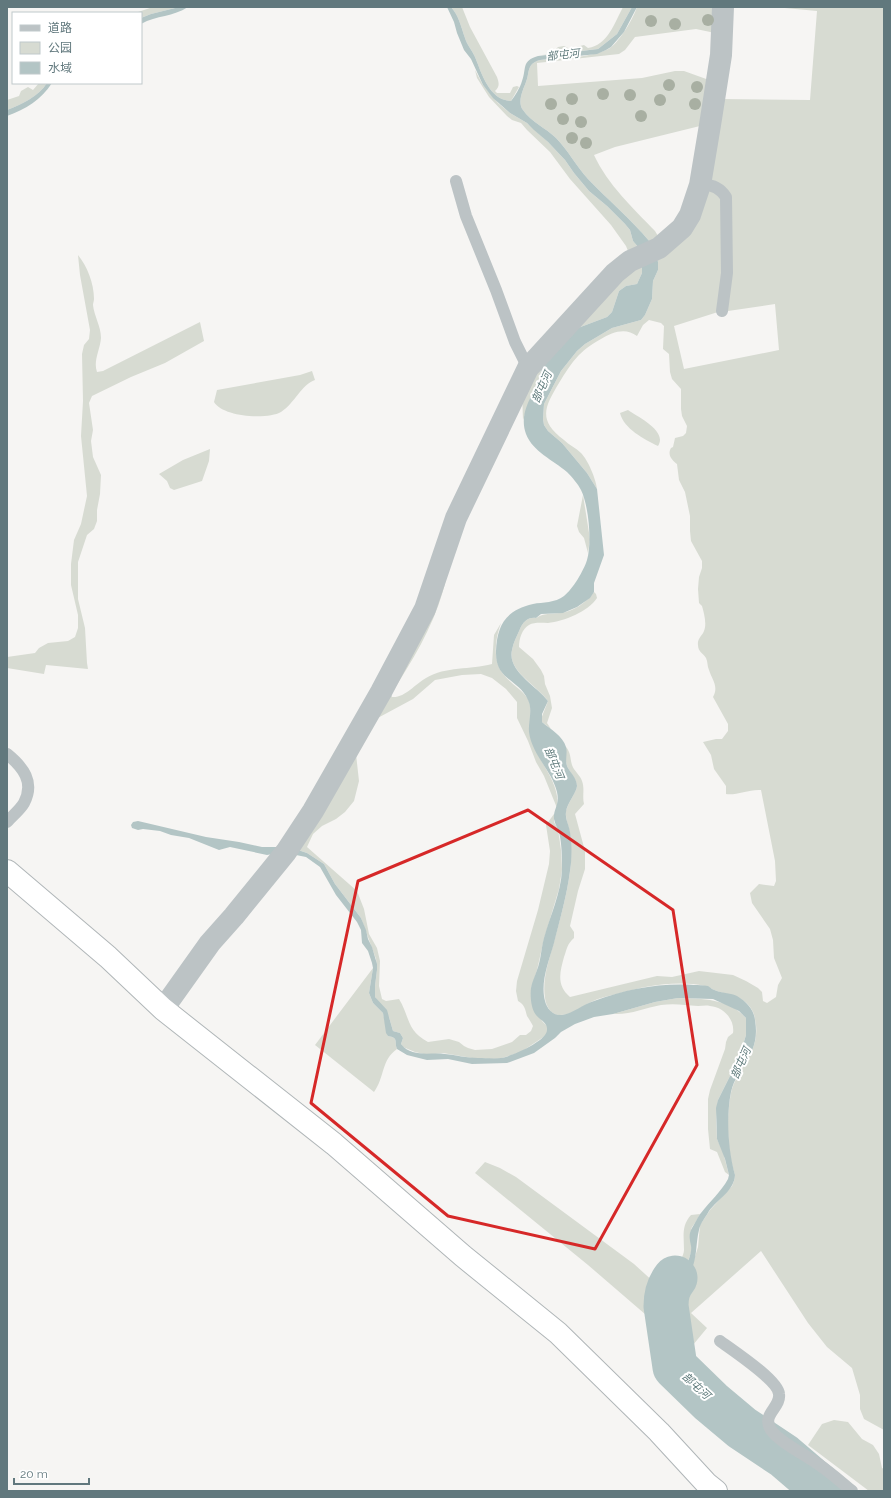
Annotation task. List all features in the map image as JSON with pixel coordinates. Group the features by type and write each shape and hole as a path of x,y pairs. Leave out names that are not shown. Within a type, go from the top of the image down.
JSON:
{"highway":[{"path":"7,871 108,957 163,1010 334,1144 463,1256 558,1333 659,1432 706,1483 716,1491"}],"street":[{"path":"163,1010 210,943 286,852 313,811 385,685 426,608 456,518 528,368 602,285 630,261 659,248 682,228 690,215 700,185 721,54 722,7"}],"lane":[{"path":"456,181 466,216 515,342 528,368"},
{"path":"700,185 710,185 715,187 726,197 727,273 722,311"},
{"path":"7,754 26,773 28,788 24,803 7,822"},
{"path":"720,1341 766,1376 778,1388 780,1395 778,1402 768,1419 768,1424 772,1431 781,1439 820,1465 852,1491"}],"highlighted area":[{"path":"528,810 673,910 697,1065 595,1249 448,1216 311,1103 358,881"}],"green space":[{"path":"153,7 179,7 142,18 142,12 138,12"},
{"path":"451,7 462,7 470,27 497,77 499,84 495,91 497,93 510,93 513,87 519,87 511,101 503,100 497,96 487,85 474,54 466,41 458,18"},
{"path":"623,7 632,7 617,34 598,49 542,55 552,53 558,47 564,46 572,48 584,45 588,48 595,46 606,38 614,26"},
{"path":"637,7 718,7 715,33 696,29 635,37 625,50 619,54 537,63 538,86 642,78 675,71 684,71 709,80 704,125 615,147 594,155 613,186 655,231 658,236 650,242 635,225 588,179 556,138 526,114 521,107 522,92 530,66 532,64 540,60 595,54 610,48 626,29"},
{"path":"774,7 884,7 884,1430 864,1419 860,1409 860,1395 852,1368 827,1347 808,1323 761,1251 691,1313 707,1328 688,1351 674,1340 668,1312 668,1296 674,1282 680,1277 686,1275 691,1269 698,1247 700,1225 710,1210 732,1186 734,1181 735,1175 730,1155 728,1134 729,1103 734,1084 751,1053 756,1035 754,1014 747,1003 707,986 694,984 672,984 638,989 604,997 597,999 569,1014 557,1015 554,1014 548,1007 544,991 546,970 563,907 571,866 570,831 566,811 577,787 576,781 566,764 566,747 570,753 573,767 583,784 584,804 575,814 585,851 585,869 570,926 574,932 574,938 570,942 564,957 560,973 563,988 570,997 657,976 672,977 699,971 733,975 746,981 762,992 763,1001 767,1003 776,997 778,985 782,978 774,958 773,940 770,929 752,903 750,893 759,884 774,886 776,881 775,861 761,790 726,794 726,786 714,769 711,755 703,742 722,739 728,731 728,724 713,697 715,693 715,686 706,658 698,647 698,641 704,631 705,625 702,606 699,603 698,589 702,561 691,541 690,516 685,492 679,480 677,464 670,455 675,438 683,436 686,433 687,426 682,416 681,389 672,379 669,354 663,349 664,326 661,323 649,320 643,325 637,336 633,333 624,331 610,334 593,343 572,363 559,383 547,407 547,420 550,426 566,442 584,456 595,480 597,489 587,473 562,443 548,431 544,425 543,419 544,404 561,371 577,351 585,344 612,328 641,320 645,315 652,299 653,281 658,270 656,254 678,238 693,216 699,195 705,187 719,193 723,197 725,222 723,274 717,306 718,312 674,326 684,369 779,350 775,304 728,311 730,274 729,197 723,190 704,180 720,99 810,100 817,11"},
{"path":"475,70 483,85 498,103 510,113 527,123 548,142 565,160 589,191 625,224 630,230 633,241 639,248 628,251 611,225 570,179 550,152 521,123 512,120 507,116 489,97 477,78"},
{"path":"38,84 46,84 39,92 24,103 7,110 7,100 19,96 21,91 28,87 33,90"},
{"path":"78,255 87,270 91,281 94,293 93,305 101,334 96,364 97,372 103,371 200,322 204,341 165,363 131,377 92,396 89,403 93,430 91,441 93,457 101,475 100,494 97,510 97,521 94,529 87,535 78,562 78,599 85,628 88,669 46,665 44,674 7,668 7,657 35,653 39,648 48,643 68,641 75,637 78,628 78,615 71,585 71,564 74,540 81,524 87,496 81,436 83,401 82,354 84,345 89,339 90,330"},
{"path":"644,261 642,273 637,284 626,286 619,291 612,312 607,317 570,331 548,354 542,362 543,370 532,393 523,420 522,392 537,363 619,275"},
{"path":"312,371 315,380 310,382 281,412 266,416 246,416 226,411 214,402 217,390 300,375"},
{"path":"628,410 656,430 660,440 658,446 630,429 622,419 620,413"},
{"path":"210,449 209,461 202,481 174,490 170,488 167,481 159,474 183,460"},
{"path":"583,495 590,539 588,553 584,538 579,532 577,526"},
{"path":"445,579 443,591 427,632 414,657 391,694 392,697 397,697 406,693 434,674 450,670 492,664 494,635 501,623 496,643 496,656 498,663 504,675 523,692 528,699 530,704 531,738 556,790 557,808 517,718 517,702 506,689 492,678 481,674 462,675 435,680 413,699 374,720 356,754 359,781 354,801 345,812 336,819 322,826 313,834 307,847 357,891 364,909 369,934 377,948 380,961 379,986 382,999 386,1001 399,999 412,1028 428,1042 449,1039 475,1050 492,1049 512,1042 520,1035 526,1035 531,1031 533,1026 525,1009 518,1001 516,991 517,981 538,910 549,864 550,851 546,825 554,814 554,822 558,829 561,850 562,870 559,889 531,989 542,1021 547,1026 548,1031 545,1036 521,1052 502,1058 493,1059 472,1058 443,1053 428,1055 403,1047 401,1044 403,1038 400,1033 393,1031 389,1017 375,997 377,970 376,959 361,918 335,884 324,864 307,853 295,849"},
{"path":"594,592 597,598 582,612 554,622 531,624 524,629 520,638 519,647 533,659 544,676 552,708 547,723 551,729 542,722 541,719 548,701 518,671 514,665 512,658 513,645 521,626 526,620 545,614 560,613 575,609 584,603"},
{"path":"373,968 369,993 373,1003 383,1013 388,1036 396,1040 397,1049 388,1058 374,1092 315,1045"},
{"path":"678,998 706,999 723,1003 739,1011 746,1018 746,1035 740,1056 718,1100 716,1119 717,1139 723,1152 729,1175 725,1172 717,1152 710,1149 708,1129 708,1099 710,1090 728,1037 733,1033 732,1023 728,1015 715,1007 675,1004 661,1005 637,1011 613,1014 655,1002"},
{"path":"485,1162 516,1177 634,1264 656,1284 660,1285 675,1269 681,1259 684,1250 684,1227 688,1219 691,1215 700,1214 691,1230 692,1249 686,1266 672,1278 664,1291 662,1304 667,1333 588,1265 475,1173"},
{"path":"834,1420 848,1422 862,1439 873,1445 879,1454 882,1468 884,1469 884,1491 869,1491 808,1445 822,1424"}],"water":[{"path":"179,7 188,7 177,13 142,24 142,18"},
{"path":"447,7 451,7 456,14 466,41 474,54 487,85 503,100 511,101 520,86 529,60 538,56 598,49 617,34 632,7 637,7 624,32 611,47 606,50 597,54 540,60 532,64 530,66 522,92 521,107 526,114 556,138 588,179 635,225 650,242 639,248 633,241 630,230 625,224 589,191 565,160 548,142 527,123 510,113 493,98 483,85 471,59 464,50"},
{"path":"46,84 51,84 38,99 27,107 7,116 7,110 24,103"},
{"path":"656,254 658,270 653,281 652,299 645,315 641,320 612,328 585,344 577,351 561,371 544,404 544,425 548,431 562,443 587,473 597,489 604,555 594,583 594,592 590,598 577,607 563,613 541,614 536,618 526,620 521,626 514,642 512,658 518,671 548,701 542,714 542,722 562,739 566,747 566,760 568,768 577,783 577,788 566,812 571,846 569,880 544,979 544,994 546,1004 549,1009 553,1013 562,1015 590,1002 631,990 668,985 699,985 708,986 716,991 737,996 749,1006 754,1016 756,1032 755,1042 748,1059 734,1082 729,1102 728,1134 735,1175 734,1181 729,1190 709,1211 700,1227 693,1266 688,1273 677,1279 669,1292 668,1308 674,1340 667,1333 662,1298 666,1284 671,1278 686,1267 691,1250 690,1233 700,1214 728,1179 729,1175 725,1159 717,1139 716,1108 718,1100 740,1056 746,1035 746,1018 739,1011 713,999 678,998 655,1002 613,1014 594,1017 575,1024 561,1032 534,1053 507,1063 472,1064 448,1059 427,1060 407,1055 397,1049 396,1040 388,1036 386,1033 383,1013 373,1003 369,993 373,968 368,951 362,943 361,930 357,922 336,895 320,867 306,857 291,854 295,849 307,853 324,864 335,884 361,918 377,964 375,997 387,1010 393,1031 400,1033 403,1038 401,1044 405,1048 422,1054 445,1054 474,1058 498,1058 506,1057 528,1047 541,1039 545,1034 547,1028 533,1009 531,1002 531,991 561,879 561,841 554,819 558,796 551,777 538,756 531,740 529,732 530,708 528,700 519,687 503,674 499,668 496,651 498,634 501,626 516,610 533,604 557,600 571,589 586,564 589,553 589,525 586,505 581,490 567,472 533,446 526,434 524,415 539,380 542,362 570,331 607,317 612,312 619,291 626,286 637,284 642,273 642,267"},
{"path":"138,821 206,837 262,847 282,847 278,853 267,855 230,847 219,850 189,838 171,835 160,831 143,829 138,830 132,828 131,825 133,822"}],"waterway":[{"name":"部屯河","path":"675,1278 666,1298 675,1367 711,1402 742,1428 784,1456 825,1491"}]}
